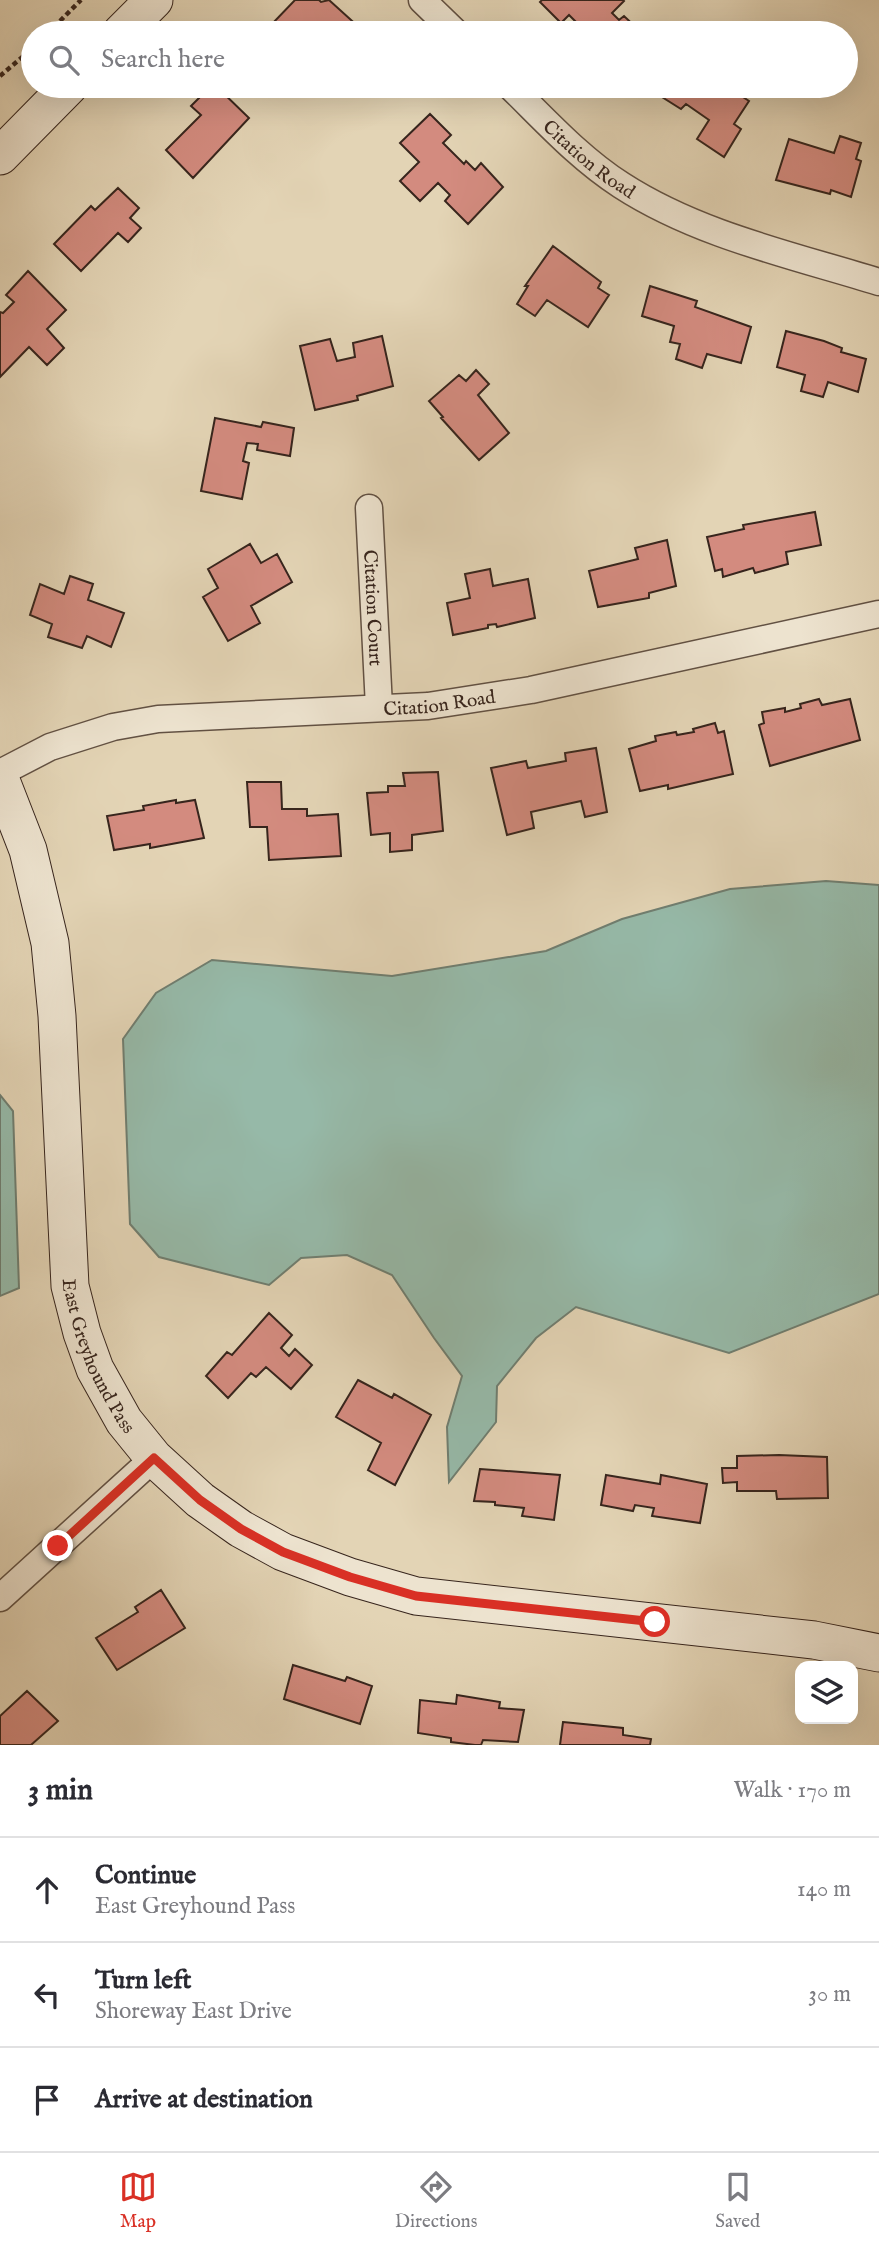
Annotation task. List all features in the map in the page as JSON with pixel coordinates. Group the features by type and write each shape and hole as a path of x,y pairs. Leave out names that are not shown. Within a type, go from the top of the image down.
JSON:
{"street":[{"path":"133,21 154,0"},
{"path":"422,0 444,21"},
{"path":"0,156 57,98"},
{"name":"Citation Road","path":"522,98 581,155 632,191 698,226 879,282"},
{"name":"Citation Court","path":"369,508 379,707"},
{"name":"Citation Road","path":"0,773 50,747 113,727 158,719 428,706 531,690 879,614"},
{"name":"East Greyhound Pass","path":"0,778 28,850 50,943 57,1016 70,1286 95,1369 124,1421 154,1458 200,1500 241,1529 283,1552 350,1577 416,1596 814,1640 879,1653"},
{"path":"0,1598 154,1458"}],"path":[{"path":"60,21 81,0"},
{"path":"0,76 21,58"}],"shaded area":[{"path":"826,881 879,885 879,1294 729,1353 576,1307 536,1338 497,1386 496,1422 449,1482 447,1427 462,1376 392,1275 347,1255 301,1258 269,1285 159,1257 130,1224 123,1039 156,993 212,960 392,976 546,951 622,919 730,889"},
{"path":"0,1095 13,1111 19,1288 0,1296"}],"building":[{"path":"295,0 329,0 352,21 275,21"},
{"path":"623,0 612,13 619,20 624,16 629,21 575,21 569,15 559,21 540,2"},
{"path":"199,98 228,98 249,118 193,178 166,150 201,115 191,106"},
{"path":"664,98 744,98 749,101 734,124 741,129 724,157 697,139 709,120 686,104 681,109"},
{"path":"430,114 451,135 443,143 464,164 466,161 475,170 481,163 503,187 468,224 445,201 450,195 438,183 420,201 400,181 419,162 400,143"},
{"path":"840,136 861,143 856,159 861,161 851,197 831,190 830,194 776,180 789,139 834,153"},
{"path":"118,188 139,208 130,218 141,228 128,242 118,233 81,271 54,244 91,206 95,210"},
{"path":"553,246 601,282 598,288 609,295 588,327 547,300 535,316 517,304 528,286 525,286"},
{"path":"28,271 66,310 47,329 64,348 47,365 29,347 0,377 0,312 3,313 14,302 6,295"},
{"path":"650,286 697,301 695,307 751,327 741,363 707,354 702,368 676,359 680,344 670,342 674,326 642,316"},
{"path":"786,331 824,341 842,348 841,352 866,359 858,392 828,382 823,397 801,391 805,375 777,367"},
{"path":"382,336 393,386 357,396 358,400 315,410 300,346 330,339 337,361 355,357 353,343"},
{"path":"476,370 489,384 478,395 509,433 479,460 429,401 459,375 466,381"},
{"path":"215,418 261,427 263,422 294,428 290,456 257,450 258,444 247,443 243,461 249,463 242,499 201,491"},
{"path":"815,512 821,545 786,552 788,564 755,573 753,568 723,577 722,569 715,571 707,537 744,529 743,525"},
{"path":"667,540 676,586 649,593 649,598 598,607 589,571 638,559 635,548"},
{"path":"250,544 261,563 277,554 292,582 251,606 260,623 228,641 203,597 218,588 208,569"},
{"path":"490,569 493,586 528,579 535,618 497,627 496,624 488,625 488,628 453,635 447,603 470,598 465,574"},
{"path":"70,576 93,584 88,600 124,613 111,647 87,636 82,648 48,637 52,624 30,615 40,584 64,594"},
{"path":"819,699 822,705 850,699 860,740 770,766 759,725 764,723 762,712 785,708 785,712 801,708 800,704"},
{"path":"715,723 718,733 724,731 733,774 668,789 668,785 640,791 629,749 656,741 655,736 694,732 693,729"},
{"path":"596,748 607,812 585,817 581,801 531,812 534,828 507,835 491,768 526,761 528,768 566,761 565,753"},
{"path":"438,772 443,831 412,835 412,850 390,852 390,833 371,835 367,793 388,792 388,786 405,786 403,773"},
{"path":"247,782 281,782 282,809 307,809 307,816 338,814 341,856 269,860 267,827 250,827"},
{"path":"176,800 176,803 195,800 204,838 150,848 150,844 114,850 107,816 144,810 143,806"},
{"path":"269,1313 292,1335 281,1348 289,1356 295,1349 312,1365 291,1389 266,1367 256,1377 251,1373 228,1398 206,1376 227,1352 232,1355"},
{"path":"358,1380 392,1398 394,1394 431,1415 395,1485 368,1470 381,1443 336,1417"},
{"path":"737,1456 827,1457 828,1498 777,1499 776,1491 737,1491 737,1482 723,1483 722,1468 737,1468"},
{"path":"480,1469 560,1475 554,1520 522,1516 524,1508 474,1501"},
{"path":"606,1475 660,1484 661,1475 707,1484 700,1523 652,1516 654,1508 635,1505 633,1511 601,1505"},
{"path":"161,1590 185,1628 117,1670 96,1638 138,1612 135,1607"},
{"path":"293,1665 345,1681 347,1677 372,1686 360,1724 284,1699"},
{"path":"27,1691 58,1721 31,1745 0,1745 0,1716"},
{"path":"457,1695 500,1702 499,1708 524,1710 518,1742 483,1740 481,1745 475,1745 418,1733 420,1700 456,1704"},
{"path":"563,1722 623,1728 623,1735 651,1739 650,1745 560,1745"}],"route":[{"path":"58,1546 154,1458 200,1500 241,1529 283,1552 350,1577 416,1596 655,1622"}]}
